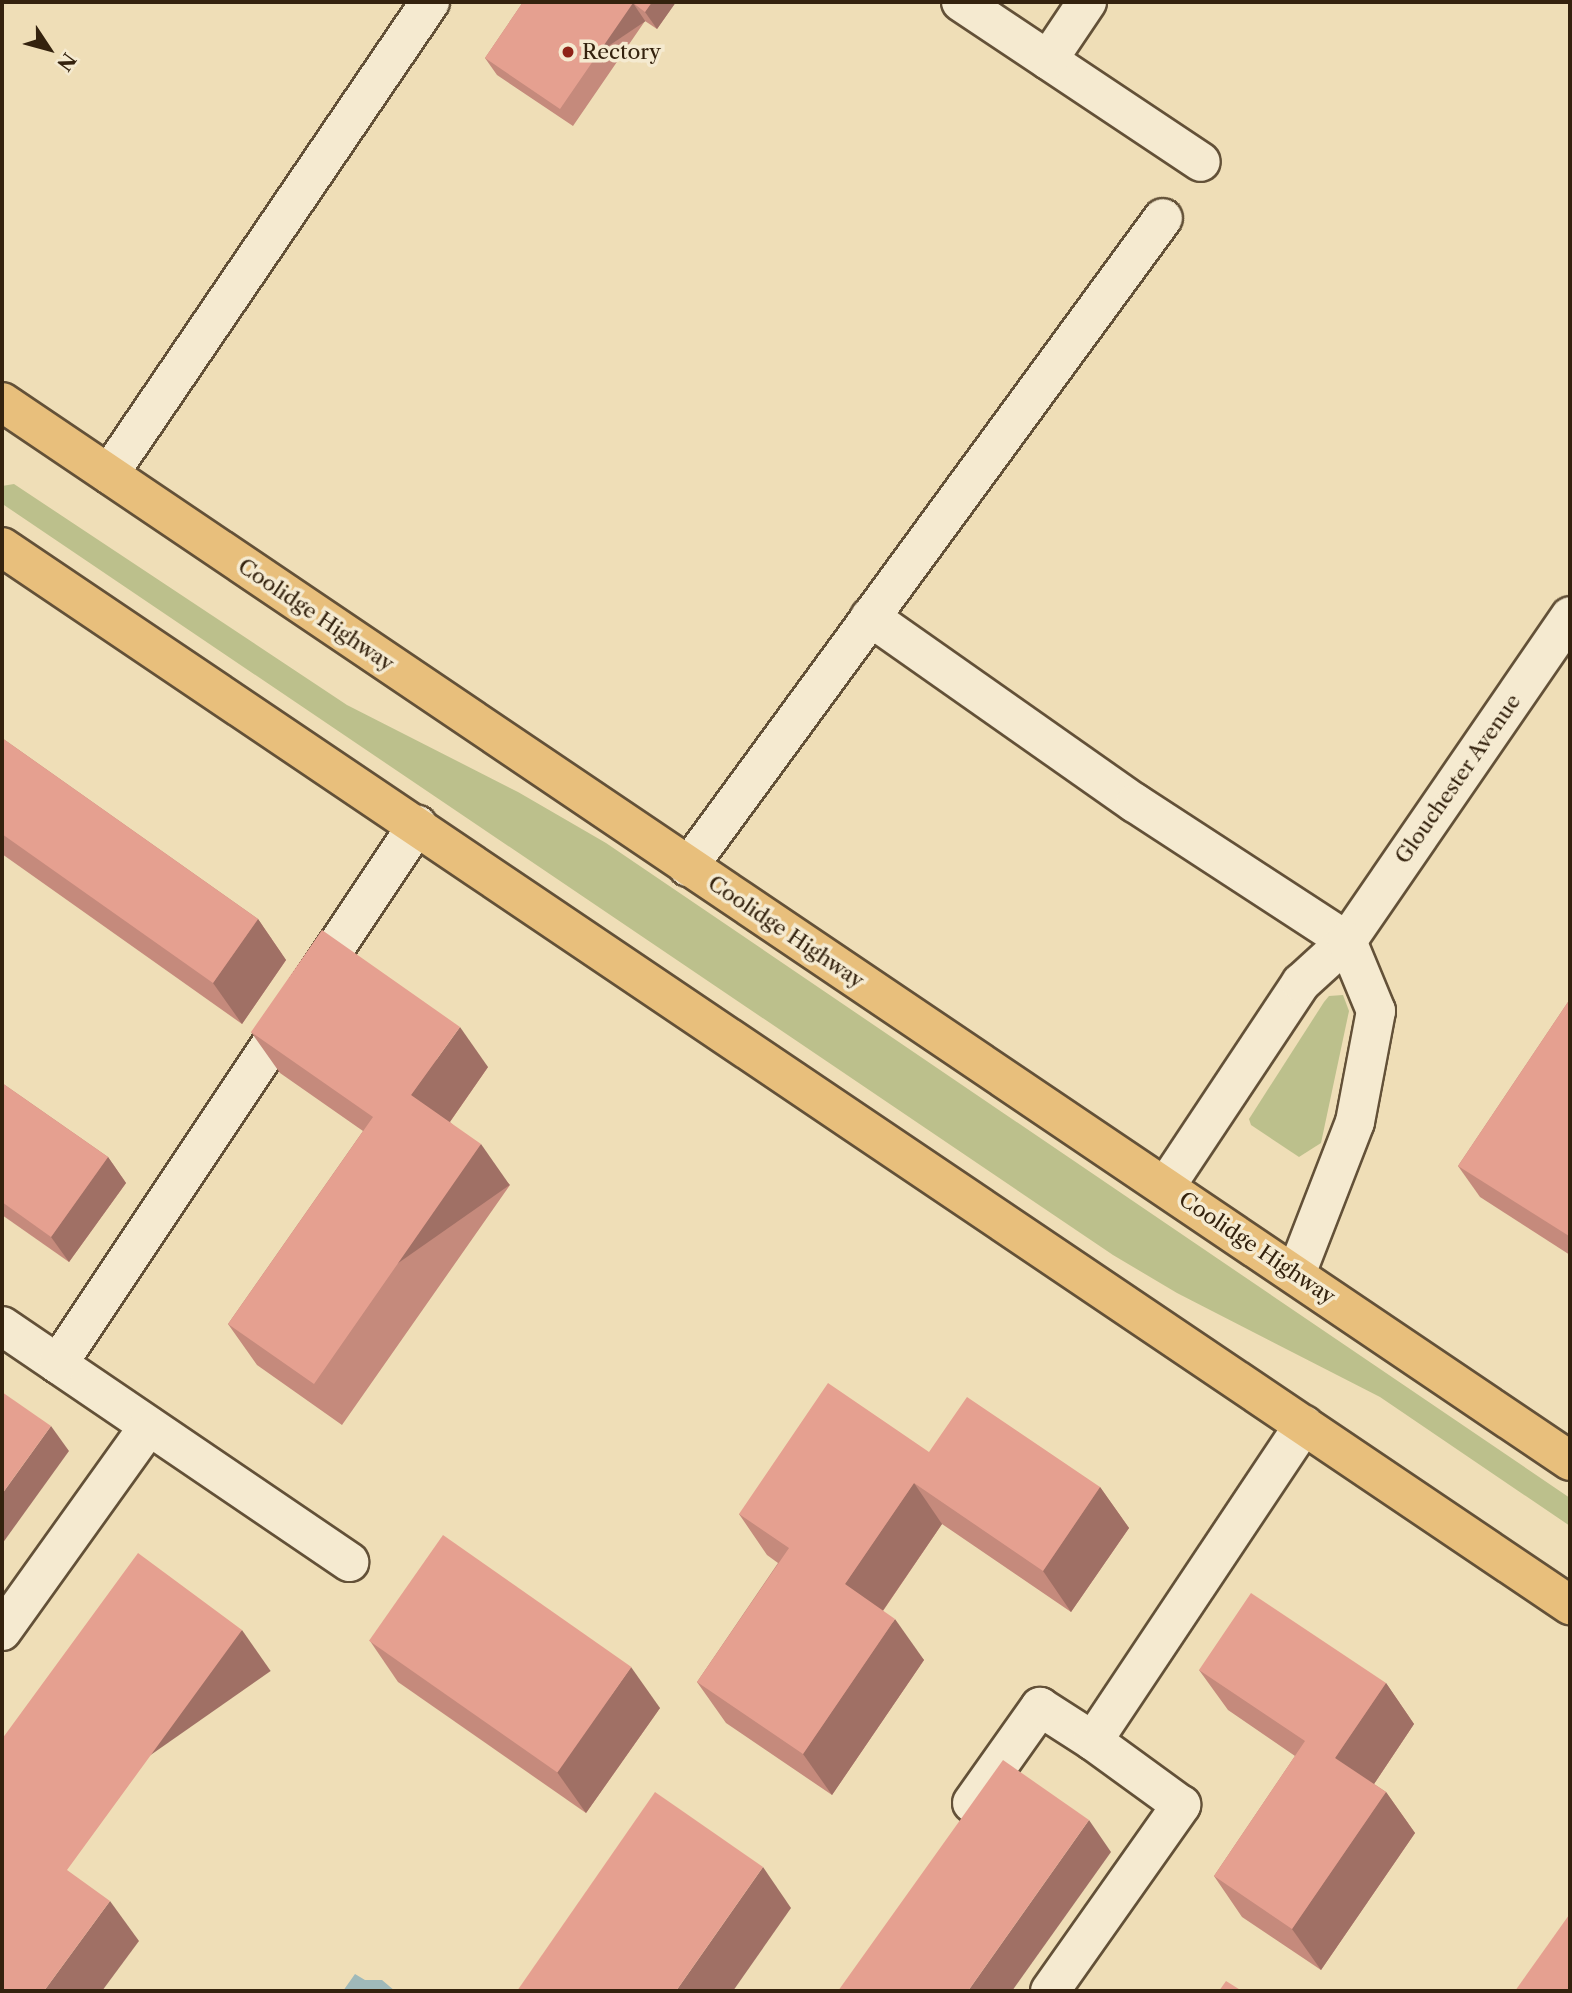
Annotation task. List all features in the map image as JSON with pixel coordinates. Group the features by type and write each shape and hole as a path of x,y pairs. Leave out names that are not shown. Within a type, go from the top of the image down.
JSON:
{"main road":[{"name":"Coolidge Highway","path":"2,402 19,426 109,474 688,867 1296,1273 1570,1461"},
{"path":"2,547 1570,1605"}],"street":[{"path":"109,474 430,2"},
{"path":"961,2 1201,162"},
{"path":"1048,60 1087,2"},
{"path":"688,867 1163,218"},
{"name":"Glouchester Avenue","path":"1166,1186 1301,983 1347,941 1570,616"},
{"path":"870,617 1135,803 1347,941 1376,1011 1355,1122 1296,1273"},
{"path":"58,1364 416,825"},
{"path":"2,1326 349,1562"},
{"path":"1093,1741 1304,1425"},
{"path":"2,1632 149,1426"},
{"path":"952,1832 1040,1707 1093,1741 1181,1805 1050,1991"}],"green space":[{"path":"14,484 347,705 518,792 606,843 1570,1498 1570,1526 1380,1397 1177,1293 1113,1255 4,505 2,486"},
{"path":"1343,995 1349,1011 1321,1143 1299,1157 1251,1125 1249,1119 1324,1002 1329,996"}],"water":[{"path":"355,1974 365,1980 382,1980 395,1991 343,1991"}],"building":[{"name":"Rectory","path":"523,2 652,2 645,12 633,3 560,109 485,58"},
{"path":"2,738 258,919 213,983 2,834"},
{"path":"322,930 460,1027 411,1095 481,1144 314,1384 228,1324 373,1117 251,1032"},
{"path":"1570,999 1570,1234 1569,1236 1458,1166"},
{"path":"2,1083 108,1157 51,1237 2,1202"},
{"path":"828,1383 929,1452 967,1397 1100,1487 1043,1571 914,1483 845,1584 895,1619 803,1754 697,1682 789,1548 739,1514"},
{"path":"2,1392 51,1426 2,1494"},
{"path":"443,1535 631,1667 557,1773 369,1641"},
{"path":"138,1553 242,1630 67,1870 110,1901 44,1991 2,1991 2,1739"},
{"path":"1251,1593 1386,1683 1335,1758 1386,1792 1292,1929 1214,1876 1305,1741 1199,1670"},
{"path":"1003,1760 1089,1820 968,1991 838,1991"},
{"path":"655,1792 763,1867 676,1991 517,1991"},
{"path":"1569,1915 1570,1991 1515,1991"},
{"path":"1226,1981 1242,1991 1219,1991"}],"place":[{"name":"Rectory","path":"568,52"}]}
